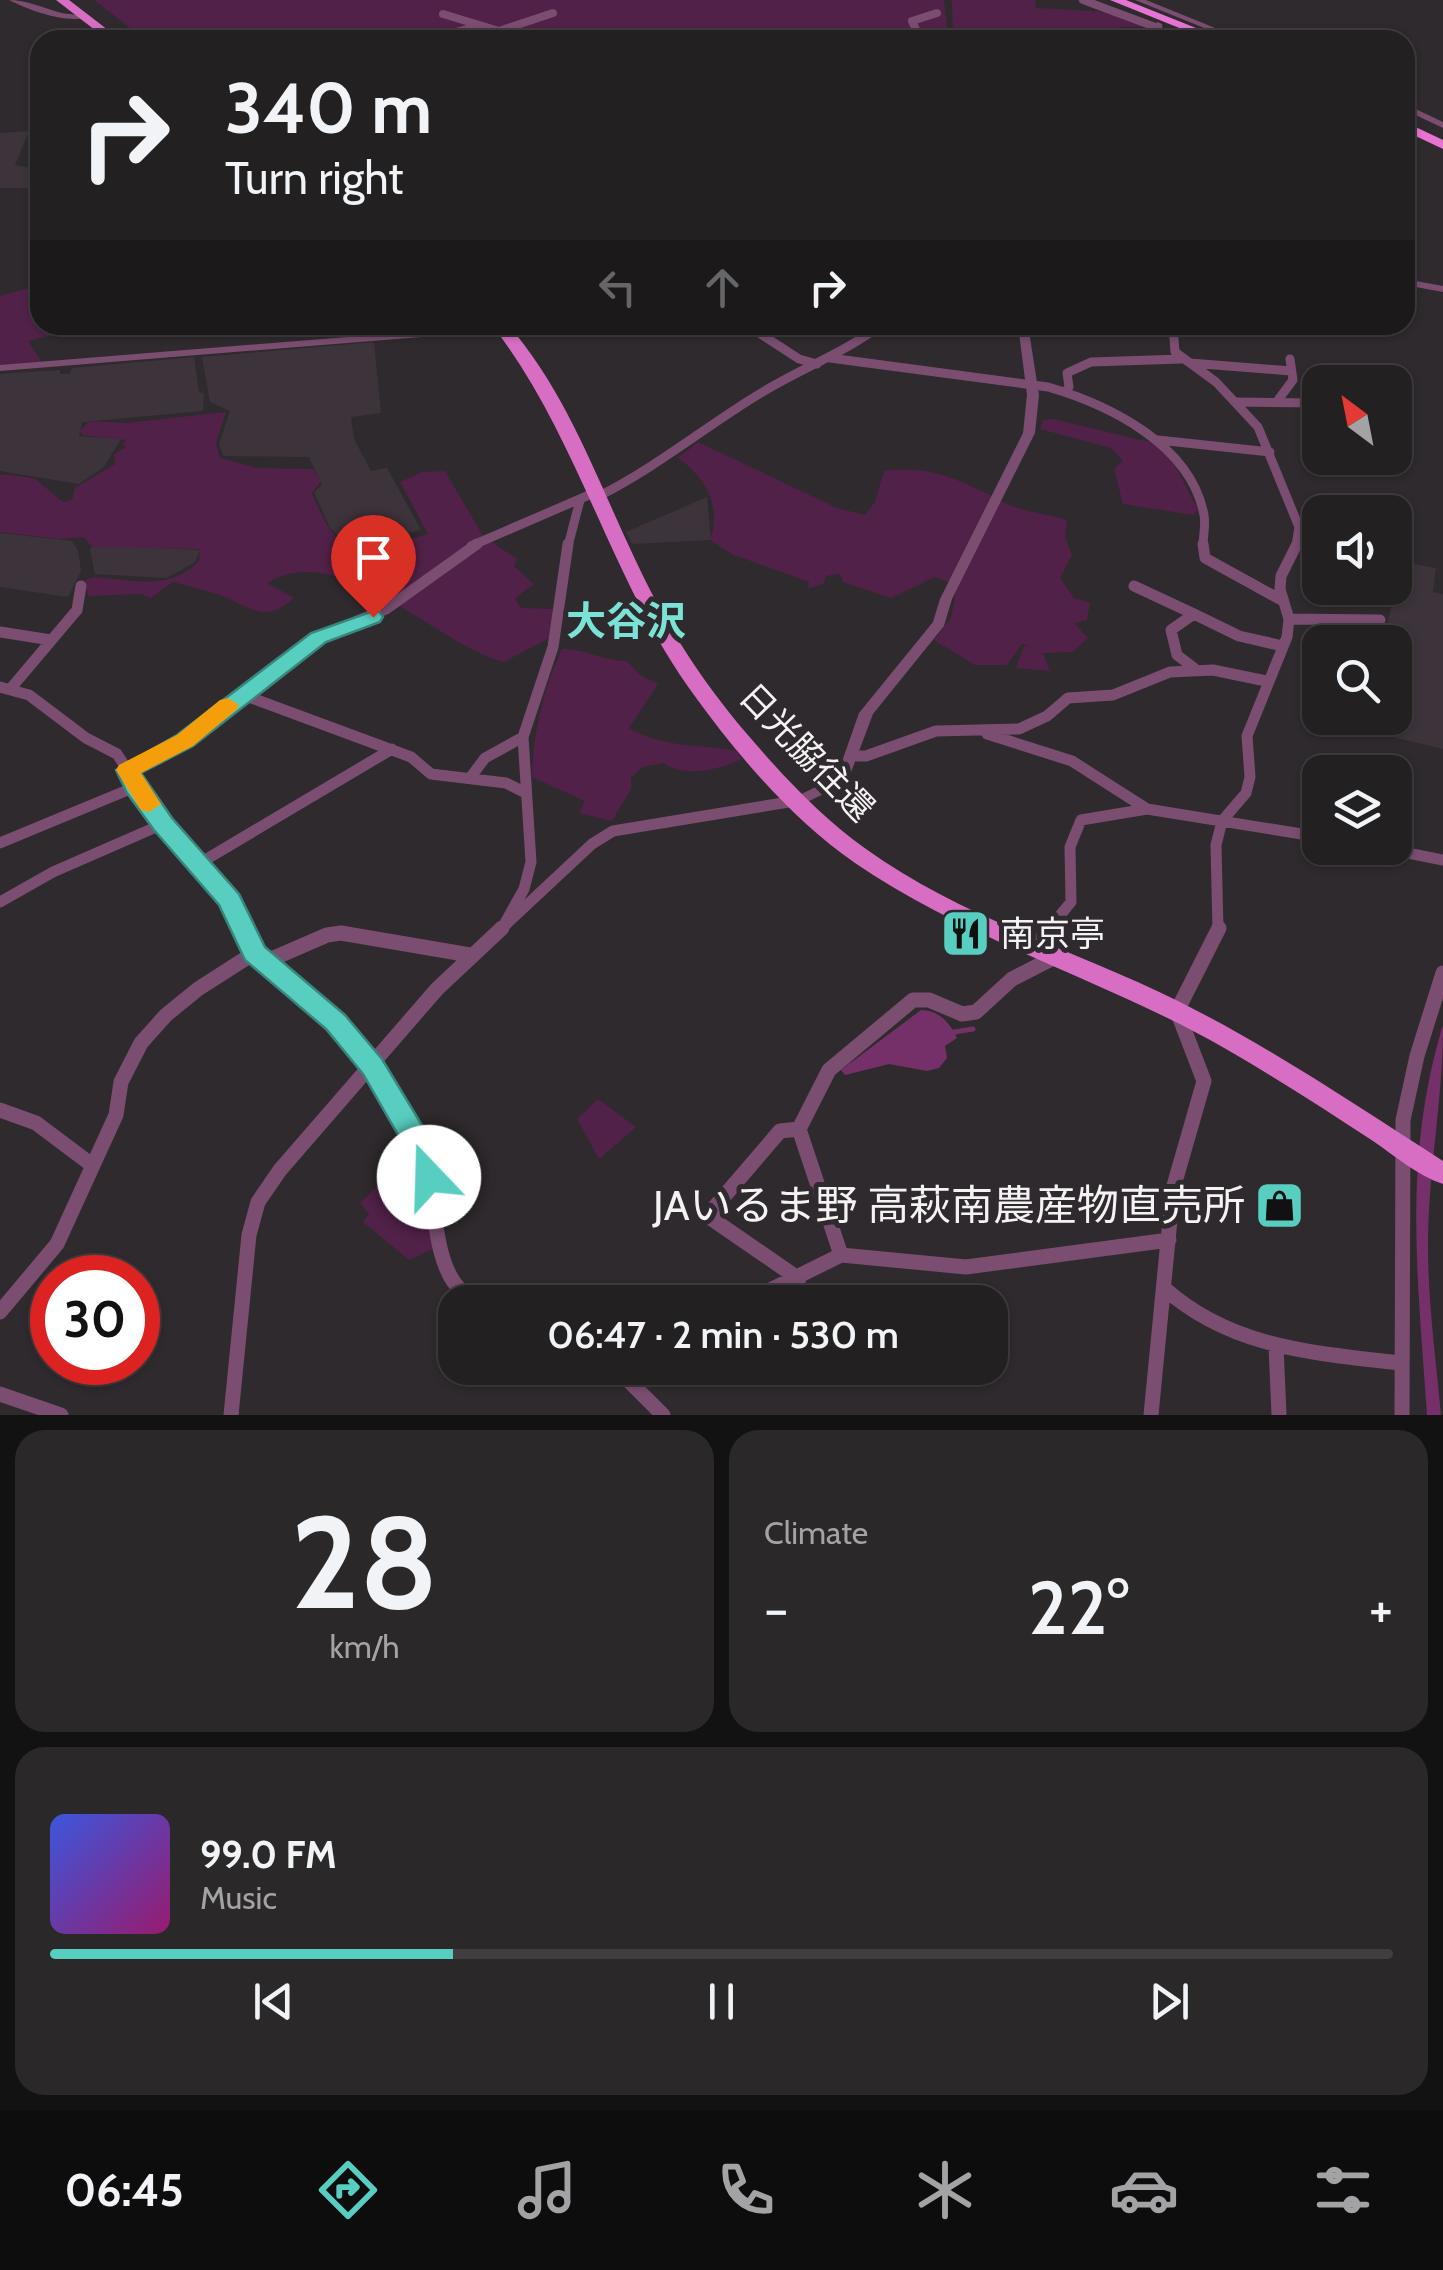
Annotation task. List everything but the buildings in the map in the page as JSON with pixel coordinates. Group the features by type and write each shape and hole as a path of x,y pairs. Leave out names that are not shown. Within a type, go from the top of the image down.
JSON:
{"highway":[{"path":"62,0 102,30"},
{"path":"74,0 86,17"},
{"path":"1104,0 1180,30"},
{"path":"1116,0 1194,30"},
{"path":"1415,127 1443,142"},
{"name":"日光脇往還","path":"507,335 534,371 592,496 685,667 702,692 833,834 886,872 1177,1011 1443,1174"}],"street":[{"path":"13,0 67,17 86,17"},
{"path":"1082,0 1158,26 1159,30"},
{"path":"1139,0 1216,30"},
{"path":"509,30 553,12"},
{"path":"442,14 474,26 500,30"},
{"path":"916,30 911,22 937,14"},
{"path":"460,30 474,26"},
{"path":"1415,112 1443,125"},
{"path":"1415,284 1443,289"},
{"path":"0,368 410,335"},
{"path":"762,335 799,359 817,364"},
{"path":"128,770 185,740 319,637 386,609 469,547 592,496 672,457 766,390 866,335"},
{"path":"231,1415 249,1235 258,1202 280,1170 470,955 592,844 613,831 798,800 838,781 854,756 866,713 939,623 946,600 1028,433 1032,385 1024,335"},
{"path":"1151,1415 1174,1190 1204,1095 1204,1081 1177,1011 1219,929 1216,845 1222,821 1246,793 1250,777 1247,736 1282,646 1289,618 1281,576 1298,540 1298,527 1258,426 1209,375 1184,361 1172,345 1173,335"},
{"path":"830,358 1064,392 1158,440 1179,460 1204,512 1206,524 1201,547 1205,558 1283,602"},
{"path":"1064,392 1069,382 1067,373 1091,362 1291,365 1291,388 1278,400"},
{"path":"1237,402 1302,402"},
{"path":"1158,440 1270,452"},
{"path":"504,927 524,889 531,862 523,737 553,647 563,564 592,496"},
{"path":"81,586 77,610 6,687 51,710 86,738 116,754 163,824 230,901 261,957 336,1022 372,1066 423,1153 432,1214 458,1285"},
{"path":"1134,586 1239,636 1282,646"},
{"path":"1194,614 1172,630 1177,655 1194,668"},
{"path":"1289,618 1380,620"},
{"path":"0,632 51,640"},
{"path":"854,756 866,756 936,731 1032,725 1068,698 1114,695 1170,672 1194,668 1266,681"},
{"path":"241,694 392,749 411,757 431,774 506,783 526,793"},
{"path":"978,731 1072,761 1147,809"},
{"path":"470,778 485,758 523,737"},
{"path":"200,862 392,749"},
{"path":"0,843 135,787"},
{"path":"1036,946 1071,902 1070,847 1081,820 1147,809 1302,834"},
{"path":"0,902 53,872 163,824"},
{"path":"1412,854 1443,860"},
{"path":"0,1312 57,1244 116,1114 121,1082 141,1043 198,989 261,957 340,933 470,955"},
{"path":"841,1255 799,1129 829,1070 913,1000 929,1000 962,1014 976,1012 1012,979 1057,956"},
{"path":"1402,1415 1406,1150 1416,1056 1443,974"},
{"path":"0,1110 36,1122 92,1165"},
{"path":"799,1129 780,1131 714,1208 712,1219 799,1279"},
{"path":"785,1285 841,1255 966,1267 1168,1240"},
{"path":"1164,1288 1188,1312 1210,1325 1276,1346 1400,1362"},
{"path":"1276,1346 1279,1415"},
{"path":"633,1385 663,1415"},
{"path":"0,1394 61,1415"}],"shaded area":[{"path":"94,0 944,0 948,30 133,30"},
{"path":"952,0 1035,0 1036,8 1128,13 1150,22 1141,27 1121,27 1122,30 953,30"},
{"path":"29,131 15,165 30,168 30,188 0,188 0,133"},
{"path":"30,288 30,335 52,335 28,341 43,364 0,371 0,296"},
{"path":"374,342 381,413 351,417 354,439 371,471 387,468 421,530 349,546 330,528 314,492 322,485 309,457 223,456 219,444 230,411 210,402 202,357"},
{"path":"194,357 199,392 204,393 203,411 82,422 79,436 121,439 104,467 79,484 0,471 0,374 60,370 60,374 69,374 72,368"},
{"path":"226,412 216,443 220,458 257,468 313,469 321,481 312,493 323,517 344,544 356,549 386,546 428,534 400,482 422,472 445,471 483,536 517,559 514,566 534,584 515,598 521,608 553,609 551,637 504,662 477,651 387,598 325,574 295,573 267,583 294,598 264,612 173,582 151,598 140,594 88,596 85,580 95,577 150,581 176,577 199,561 200,549 92,547 84,537 59,539 0,532 0,474 34,478 63,502 72,500 75,488 115,464 114,454 126,447 122,444 127,440 83,435 80,431 90,421 126,423"},
{"path":"1053,419 1153,443 1173,461 1198,510 1193,515 1123,504 1114,469 1123,461 1111,448 1040,429 1043,420"},
{"path":"698,442 837,508 865,515 875,502 884,471 917,470 947,476 1012,506 1067,520 1065,537 1072,555 1060,578 1074,598 1090,603 1087,620 1074,623 1088,638 1073,652 1043,653 1050,671 1016,668 1024,646 1030,646 1022,644 1007,665 975,665 934,640 951,618 957,585 935,577 891,598 843,582 840,574 826,576 824,583 808,589 809,582 732,554 710,540 714,516 709,494 696,474 678,458"},
{"path":"707,497 711,540 632,544 626,532"},
{"path":"0,533 72,541 78,550 81,571 68,597 0,587"},
{"path":"93,545 200,550 195,562 167,578 95,574 90,550"},
{"path":"1412,559 1414,564 1436,568 1433,592 1443,594 1443,749 1384,735 1412,735 1412,625 1387,625 1392,605 1412,605"},
{"path":"562,649 627,661 640,675 658,684 629,728 668,742 736,751 742,759 702,771 672,768 663,763 643,767 631,777 631,789 612,821 579,813 585,801 532,777 540,711"},
{"path":"921,1010 943,1018 957,1038 945,1046 947,1058 939,1068 927,1071 889,1064 845,1075 841,1070"},
{"path":"1443,1025 1428,1247 1441,1415 1427,1415 1416,1219 1422,1123"},
{"path":"598,1099 636,1127 599,1159 577,1119"},
{"path":"419,1156 421,1204 434,1248 409,1260 363,1222 369,1214 360,1203"}],"waterway":[{"path":"954,1032 973,1029"}],"slow traffic":[{"path":"149,804 128,770 185,740 228,705"}],"place":[{"name":"南京亭","path":"965,933"},
{"name":"JAいるま野 高萩南農産物直売所","path":"1280,1205"}],"district":[{"name":"大谷沢","path":"626,620"}],"route":[{"path":"373,617 319,637 185,740 128,770 135,787 163,824 230,901 254,953 336,1022 372,1066 423,1153 429,1177"}]}
